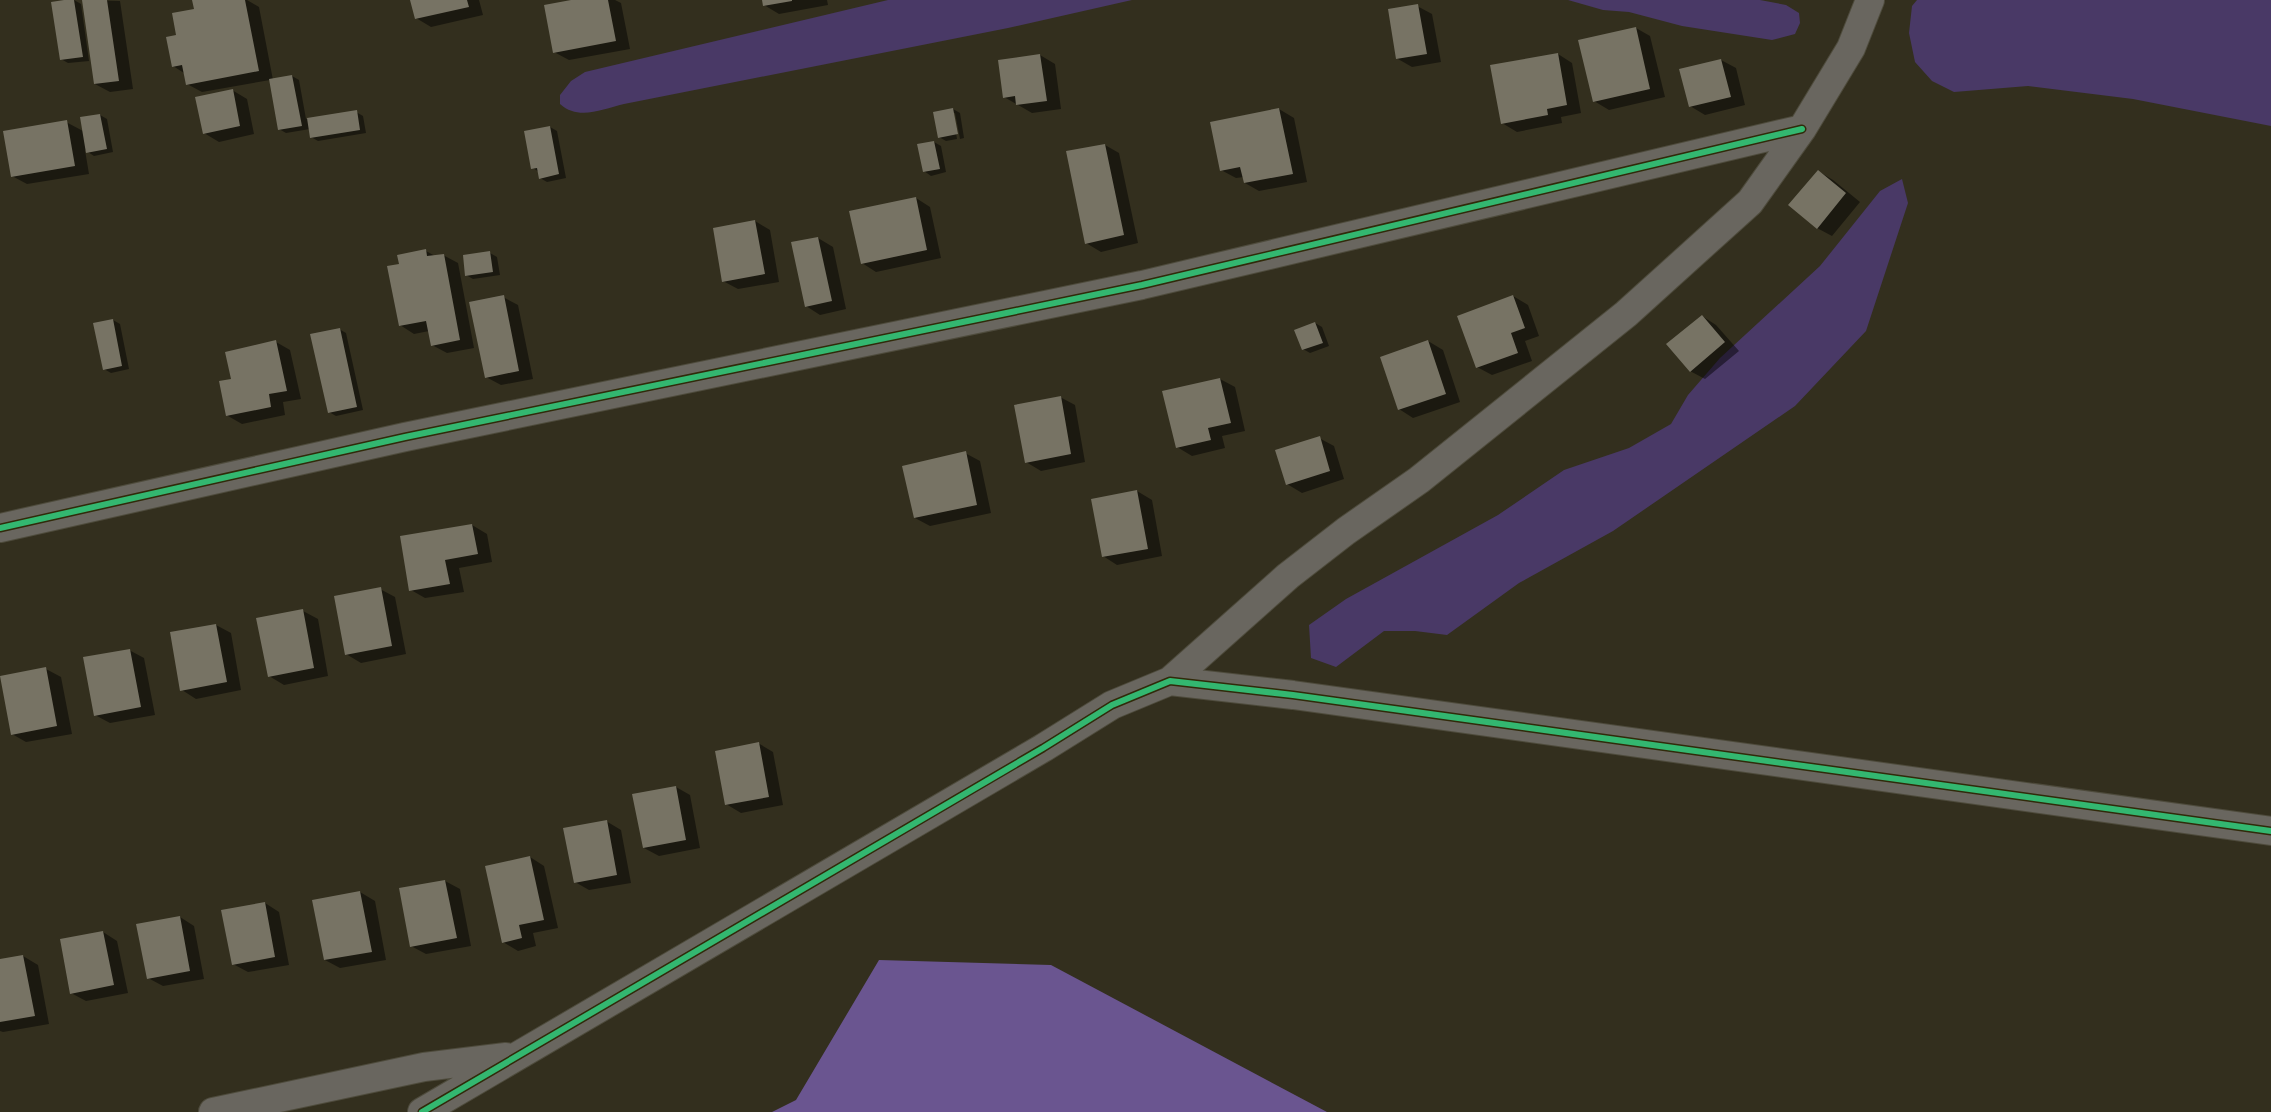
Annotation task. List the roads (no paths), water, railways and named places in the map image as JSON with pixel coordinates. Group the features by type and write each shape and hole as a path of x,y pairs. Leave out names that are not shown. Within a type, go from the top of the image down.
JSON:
{"street":[{"path":"422,1112 515,1056 670,968 1112,705 1170,681 1288,576 1346,531 1419,480 1626,314 1750,202 1802,129 1850,48 1870,0"},
{"path":"0,528 406,437 1142,285 1802,129"},
{"path":"1170,681 1293,694 2271,831"},
{"path":"214,1112 424,1067 515,1056"}]}
